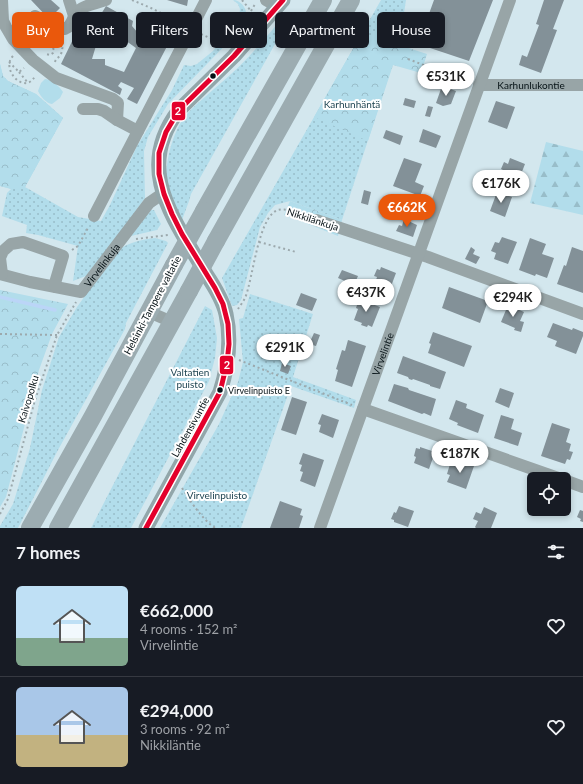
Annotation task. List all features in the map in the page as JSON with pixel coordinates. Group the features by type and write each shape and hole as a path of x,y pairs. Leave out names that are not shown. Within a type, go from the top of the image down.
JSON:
{"highway":[{"name":"Helsinki-Tampere valtatie","path":"30,528 174,265 323,0"},
{"path":"58,528 351,0"}],"main road":[{"name":"Lahdensivuntie","path":"146,528 220,392 226,374 229,356 229,335 226,313 219,296 170,212 158,197 158,162 161,146 165,131 171,120 179,110 234,56 275,2"}],"street":[{"path":"2,0 3,21 13,39 32,60 56,78 116,101 118,103 117,120"},
{"path":"64,30 72,21 69,0"},
{"path":"79,12 91,2 106,0"},
{"path":"200,12 206,0"},
{"name":"Virvelintie","path":"320,528 510,0"},
{"path":"94,216 181,48"},
{"name":"Karhunlukontie","path":"479,85 583,85"},
{"path":"83,109 104,111 138,132"},
{"name":"Virvelinkuja","path":"1,274 82,292 149,203 158,197"},
{"name":"Nikkilänkuja","path":"316,220 583,314"},
{"path":"1,274 0,258 3,250 12,244 23,242 63,256 55,283 56,287"},
{"path":"148,312 172,322"},
{"path":"363,409 543,472"},
{"path":"571,482 583,487"}],"path":[{"path":"132,0 159,12"},
{"path":"242,0 250,10"},
{"path":"67,82 56,66 55,61 62,52 64,40 72,35"},
{"path":"408,59 434,69"},
{"path":"19,72 32,60"},
{"path":"9,62 28,83"},
{"name":"Nikkilänkuja","path":"226,313 238,309 245,298 263,228 269,216 279,210 286,210 316,220"},
{"path":"63,256 78,246 94,216"},
{"path":"121,242 130,239 168,235"},
{"path":"259,242 296,252"},
{"name":"Kaivopolku","path":"0,513 8,499 35,400 57,335 82,292"},
{"path":"0,334 57,335"},
{"path":"238,359 363,409"},
{"path":"186,494 199,514 205,521 215,528"}],"green space":[{"path":"233,0 241,3 246,12 240,12 238,4"},
{"path":"381,0 406,0 404,12 377,12 377,48 398,48 342,220 290,201 275,205 268,213 260,227 241,300 237,305 232,306 222,278 354,48 369,48 369,21"},
{"path":"275,26 275,44 191,194 182,220 169,198 166,186 169,153 176,131 187,114 230,75 256,48 267,48 267,36"},
{"name":"Karhunhäntä","path":"369,35 377,38 377,48 408,48 427,54 421,73 393,65 368,141 314,117 353,48 369,48"},
{"path":"215,48 223,48 168,104 148,137 144,151 145,198 114,241 86,276 73,281 78,246 26,233 27,225 2,216 7,193 11,189 0,186 0,64 3,76 8,81 36,94 63,118 25,187 78,217 101,221 137,146 172,90 184,65 191,66 197,64"},
{"path":"0,64 3,76 8,81 36,94 63,118 25,187 12,189 0,186"},
{"path":"45,79 55,84 63,92 60,98 52,104 44,99 38,91 41,83"},
{"path":"546,142 583,151 583,215 530,203"},
{"path":"290,201 342,220 338,236 284,215"},
{"path":"151,210 154,210 161,224 157,230 131,236"},
{"path":"155,238 168,243 126,323 125,329 58,450 18,528 0,528 13,504 30,448 42,390 59,337 77,307 118,250 136,242"},
{"path":"0,290 68,304 52,334 39,370 6,497 0,507"},
{"name":"Virvelinpuisto","path":"250,294 313,314 293,377 356,400 354,408 291,386 241,528 160,528 219,424 238,382 243,362 239,319 243,318"},
{"name":"Valtatien puisto","path":"205,306 212,310 217,338 215,358 209,381 131,528 91,528"}],"building":[{"path":"31,0 51,0 60,8 56,12 42,12"},
{"path":"167,0 188,0 187,6"},
{"path":"434,0 493,0 469,61 430,48 445,48 445,12 430,12"},
{"path":"544,0 564,0 553,29 557,30 541,73 519,65 522,55 527,57 539,25 536,24"},
{"path":"106,6 117,12 102,12"},
{"path":"128,18 133,21 132,26 136,31 136,48 128,42"},
{"path":"72,41 72,48 95,48 92,59 105,59 105,65 124,72 136,48 166,48 137,104 127,99 134,88 121,82 118,86 122,89 120,95 61,64"},
{"path":"442,86 456,91 451,104 443,106 436,103"},
{"path":"405,98 416,101 414,108 403,105"},
{"path":"496,101 515,107 507,129 488,122"},
{"path":"428,106 433,107 430,117 425,116"},
{"path":"423,129 441,136 436,148 419,142"},
{"path":"386,130 403,136 400,145 383,138"},
{"path":"404,158 422,164 415,182 424,186 420,196 393,186"},
{"path":"510,158 525,164 518,182 503,176 505,171 501,169 504,162 508,164"},
{"path":"364,190 371,192 368,205 361,203"},
{"path":"497,192 512,197 505,217 490,211"},
{"path":"404,219 417,225 413,237 396,231 399,225 402,226"},
{"path":"502,237 517,242 508,264 494,259 496,253 491,251 495,242 499,243"},
{"path":"530,238 546,244 542,254 554,258 547,278 536,274 535,276 519,270"},
{"path":"471,247 475,250 473,254 480,257 476,264 465,259"},
{"path":"572,247 583,251 583,293 557,284 564,265 566,266"},
{"path":"381,267 396,273 390,289 375,283 377,277 374,276 377,269 380,270"},
{"path":"342,270 358,276 354,285 338,278"},
{"path":"449,287 488,301 480,323 442,308"},
{"path":"301,293 317,299 312,311 296,305"},
{"path":"359,299 380,307 372,327 368,325 367,327 361,325 362,323 354,320 358,309 356,308"},
{"path":"508,305 524,312 520,321 524,322 521,332 514,330 515,328 501,322"},
{"path":"553,323 572,330 573,328 583,332 583,336 576,354 555,346 557,341 547,337"},
{"path":"433,332 472,346 464,367 428,353 431,344 429,343"},
{"path":"314,333 320,335 316,346 309,344"},
{"path":"348,340 366,346 352,387 335,381 338,370 336,369 342,350 345,351"},
{"path":"403,356 446,372 440,389 413,379 409,379 408,377 397,373"},
{"path":"282,363 291,366 288,374 280,371"},
{"path":"394,384 436,399 431,416 388,401"},
{"path":"500,388 514,393 509,408 495,402"},
{"path":"292,397 307,402 296,435 281,430"},
{"path":"456,400 467,404 466,408 484,415 478,433 457,425 458,423 449,419"},
{"path":"322,414 339,420 333,438 319,432 321,425 318,424"},
{"path":"501,415 514,419 511,429 522,433 518,446 494,438"},
{"path":"552,423 570,429 566,442 571,444 569,451 573,452 570,460 567,459 565,464 541,456"},
{"path":"420,447 435,452 429,469 414,463 416,448 420,449"},
{"path":"303,453 324,460 315,487 300,481 303,472 300,471 302,465 299,464"},
{"path":"456,459 474,466 466,489 447,482 450,475 447,474 450,464 454,465"},
{"path":"280,501 302,509 300,515 303,516 299,528 270,528"},
{"path":"399,506 414,511 408,527 394,522 394,520 391,519"},
{"path":"484,507 497,513 491,528 476,528 475,527 478,521 473,519 476,512 481,514"},
{"path":"580,510 583,511 583,522 577,517"}],"waterway":[{"path":"0,297 55,310"}],"transit line":[{"name":"2","path":"146,528 220,392 227,363 229,344 228,324 223,304 182,234 164,194 159,174 159,153 166,132 179,110 234,56 283,0"}],"place":[{"name":"Virvelinpuisto E","path":"220,390"}]}
